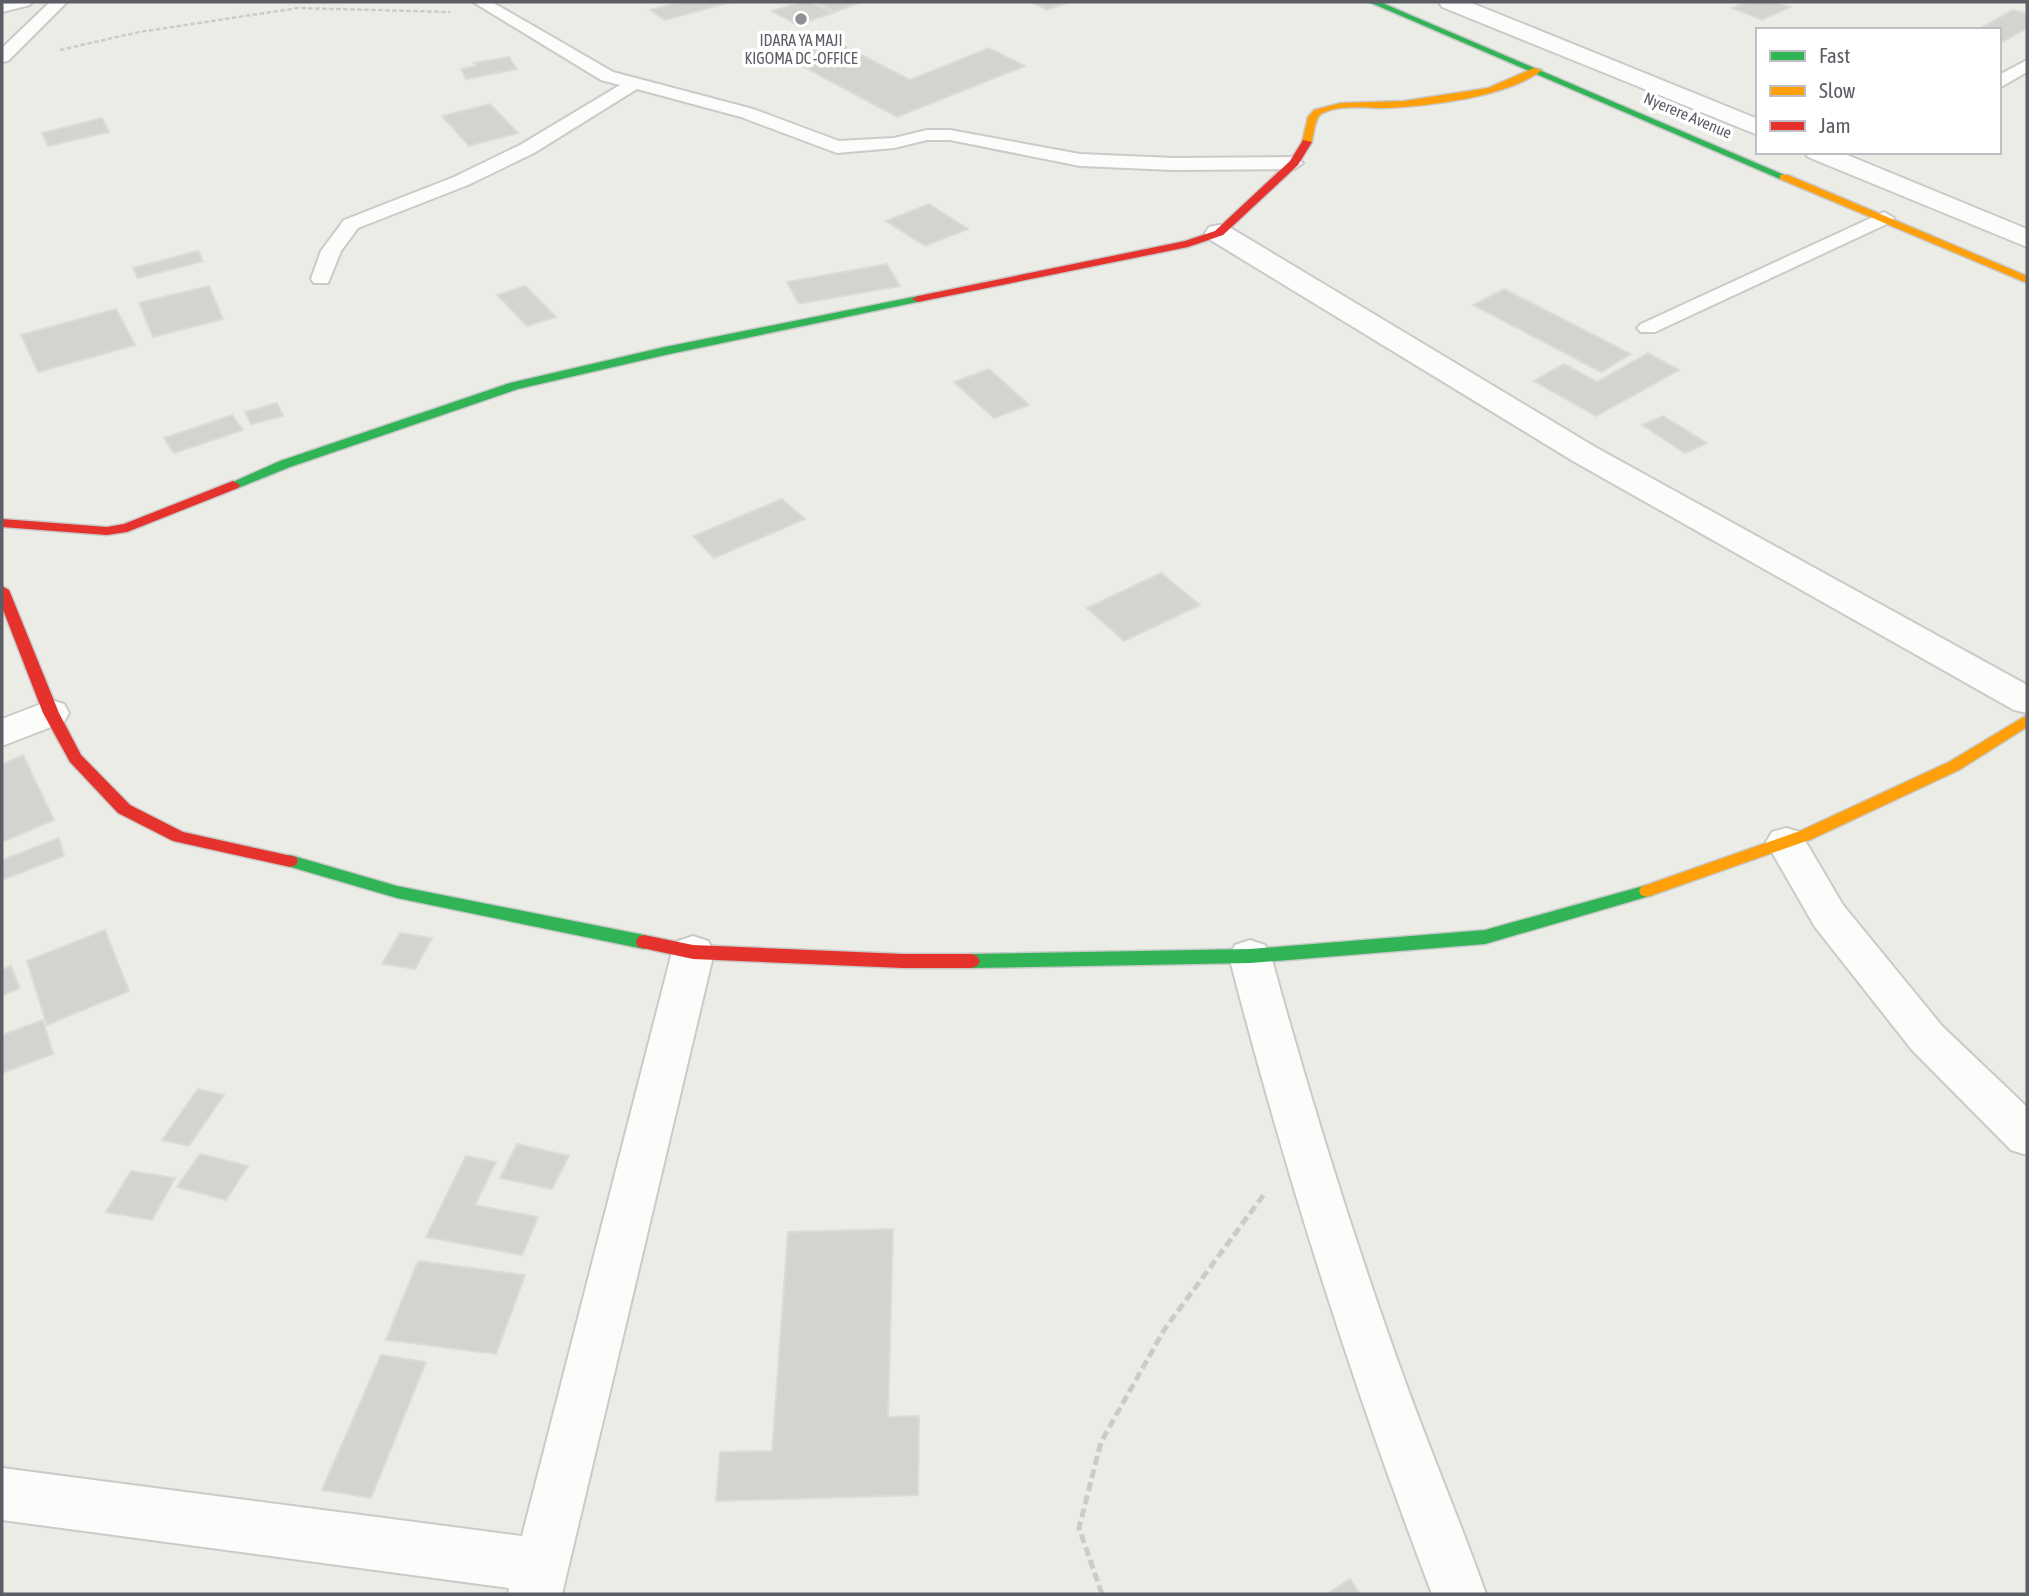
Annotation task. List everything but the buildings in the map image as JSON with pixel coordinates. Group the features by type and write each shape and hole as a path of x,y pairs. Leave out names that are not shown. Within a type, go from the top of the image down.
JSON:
{"street":[{"name":"Nyerere Avenue","path":"1373,2 2027,280"},
{"path":"1450,2 1756,127"},
{"path":"2,523 107,530 127,528 285,464 514,386 665,351 1188,244 1219,233 1294,163 1307,145 1313,117 1327,108 1449,99 1490,91 1537,70"},
{"path":"1822,154 2027,239"},
{"path":"1219,233 1584,454 2027,701"},
{"path":"2,590 51,713 75,758 124,809 179,837 306,864 397,892 693,952 903,961 1250,956 1485,937 1655,889 1786,842 1954,766 2027,720"},
{"path":"2,733 51,713"},
{"path":"1786,842 1829,916 1927,1038 2027,1136"},
{"path":"2,1494 539,1580 693,952"},
{"path":"1250,956 1285,1090 1406,1461 1459,1594"}],"lane":[{"path":"2,7 24,2"},
{"path":"2,57 59,2"},
{"path":"481,2 607,76 747,113 837,147 894,143 927,135 950,135 1080,160 1174,164 1294,163"},
{"path":"2001,82 2027,65"},
{"path":"321,279 331,251 351,224 461,181 527,149 635,83"},
{"path":"1648,328 1884,218"}],"path":[{"path":"58,50 174,26 298,8 505,15"},
{"path":"1102,1594 1079,1528 1101,1441 1164,1330 1236,1229 1303,1146"}],"traffic: fast":[{"path":"1373,2 1784,177"},
{"path":"233,485 285,464 514,386 665,351 918,299"},
{"path":"290,861 397,892 644,942"},
{"path":"971,961 1250,956 1485,937 1647,891"}],"traffic: slow":[{"path":"1307,142 1313,117 1318,112 1341,106 1404,104 1490,91 1537,70"},
{"path":"1784,177 2027,280"},
{"path":"1647,891 1806,835 1954,766 2027,720"}],"traffic: jam":[{"path":"918,299 1188,244 1219,233 1294,163 1307,142"},
{"path":"2,523 107,531 127,528 233,485"},
{"path":"2,590 51,713 75,758 124,809 179,837 290,861"},
{"path":"644,942 693,952 903,961 971,961"}],"place":[{"name":"IDARA YA MAJI KIGOMA DC -OFFICE","path":"801,19"}]}
